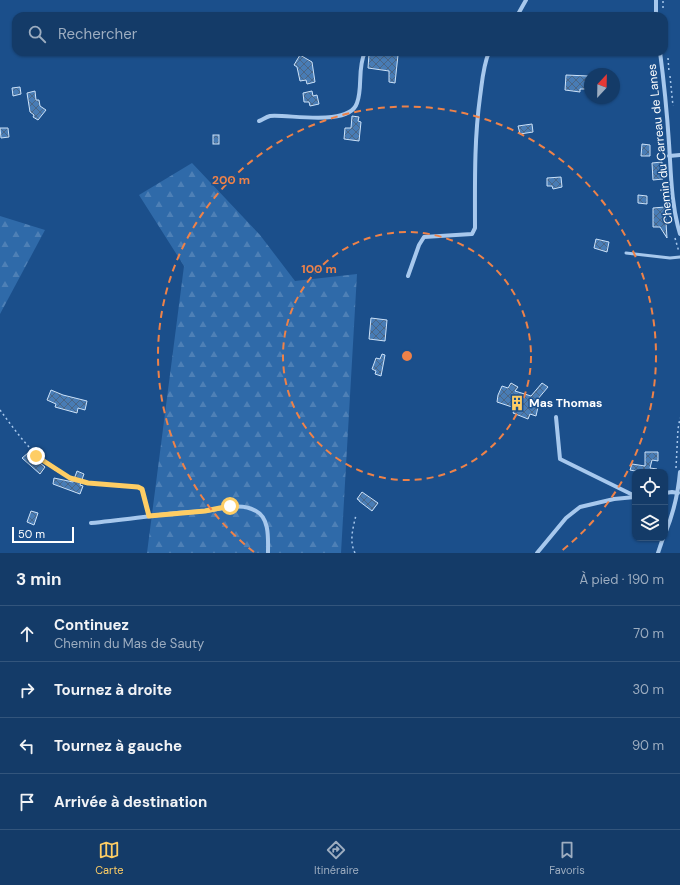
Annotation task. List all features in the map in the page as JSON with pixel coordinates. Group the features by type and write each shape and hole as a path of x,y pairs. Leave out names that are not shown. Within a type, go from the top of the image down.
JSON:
{"street":[{"path":"519,12 526,0"},
{"path":"656,0 656,12"},
{"path":"259,121 269,116 322,118 339,116 351,111 357,103 361,61 363,56"},
{"path":"408,276 419,245 424,237 472,234 475,228 474,168 476,129 487,56"},
{"name":"Chemin du Carreau de Lanes","path":"661,56 665,90 675,217 680,234"},
{"path":"670,156 680,155"},
{"path":"556,417 560,458 632,494"},
{"path":"668,527 679,496 678,472"},
{"path":"668,493 672,492 679,496"},
{"path":"537,553 566,518 580,507 632,496"},
{"path":"91,523 205,511 230,506 245,507 257,511 266,520 268,553"},
{"path":"658,553 662,541"}],"lane":[{"path":"626,253 670,258 680,256"}],"path":[{"path":"0,410 36,456 70,478 88,483 138,487 142,489 149,516"},
{"path":"678,472 678,429 680,418"},
{"path":"355,553 352,547 352,531 356,515"}],"green space":[{"path":"192,163 260,235 295,281 357,274 341,553 147,553 184,266 139,195"},
{"path":"0,216 45,230 0,314"}],"building":[{"path":"299,56 312,62 315,82 307,84 306,80 300,81 297,67 294,65"},
{"path":"369,56 398,56 395,83 389,82 389,71 368,68"},
{"path":"566,75 584,76 584,89 580,89 580,92 565,90"},
{"path":"20,87 21,94 13,96 12,88"},
{"path":"35,91 36,100 39,100 40,106 46,110 38,120 33,117 34,115 30,112 27,93"},
{"path":"312,91 313,96 317,95 319,104 310,106 309,102 304,102 303,93"},
{"path":"352,116 359,117 358,121 361,122 359,141 344,139 345,128 351,128"},
{"path":"532,124 533,132 520,134 518,126"},
{"path":"0,128 8,128 9,137 1,138"},
{"path":"213,135 219,135 219,144 213,144"},
{"path":"642,144 650,145 650,156 641,156"},
{"path":"662,162 663,179 653,180 652,163"},
{"path":"561,177 562,187 553,189 552,186 547,186 547,178"},
{"path":"638,195 647,196 647,204 638,203"},
{"path":"665,207 667,238 660,227 653,227 653,208"},
{"path":"596,239 609,242 607,252 594,248"},
{"path":"371,318 387,320 385,341 369,339"},
{"path":"382,354 385,355 381,376 375,374 376,371 372,369 376,358 380,359"},
{"name":"Mas Thomas","path":"511,383 518,387 515,391 531,396 542,383 548,387 537,400 538,407 536,416 530,414 528,419 513,413 515,408 497,402 502,386 508,388"},
{"path":"51,390 63,395 87,401 85,410 78,408 77,413 55,407 56,404 47,400"},
{"path":"645,452 658,452 658,461 652,460 650,468 657,469 630,470 632,464 645,466"},
{"path":"28,453 45,467 40,474 22,458"},
{"path":"77,471 84,474 80,485 83,486 80,494 53,484 54,478 73,482"},
{"path":"362,492 378,503 372,511 357,499"},
{"path":"31,511 38,513 34,525 27,522"}],"place":[{"name":"Mas Thomas","path":"517,403"}],"route":[{"path":"36,456 70,478 88,483 138,487 142,489 149,516 205,511 230,506"}]}
